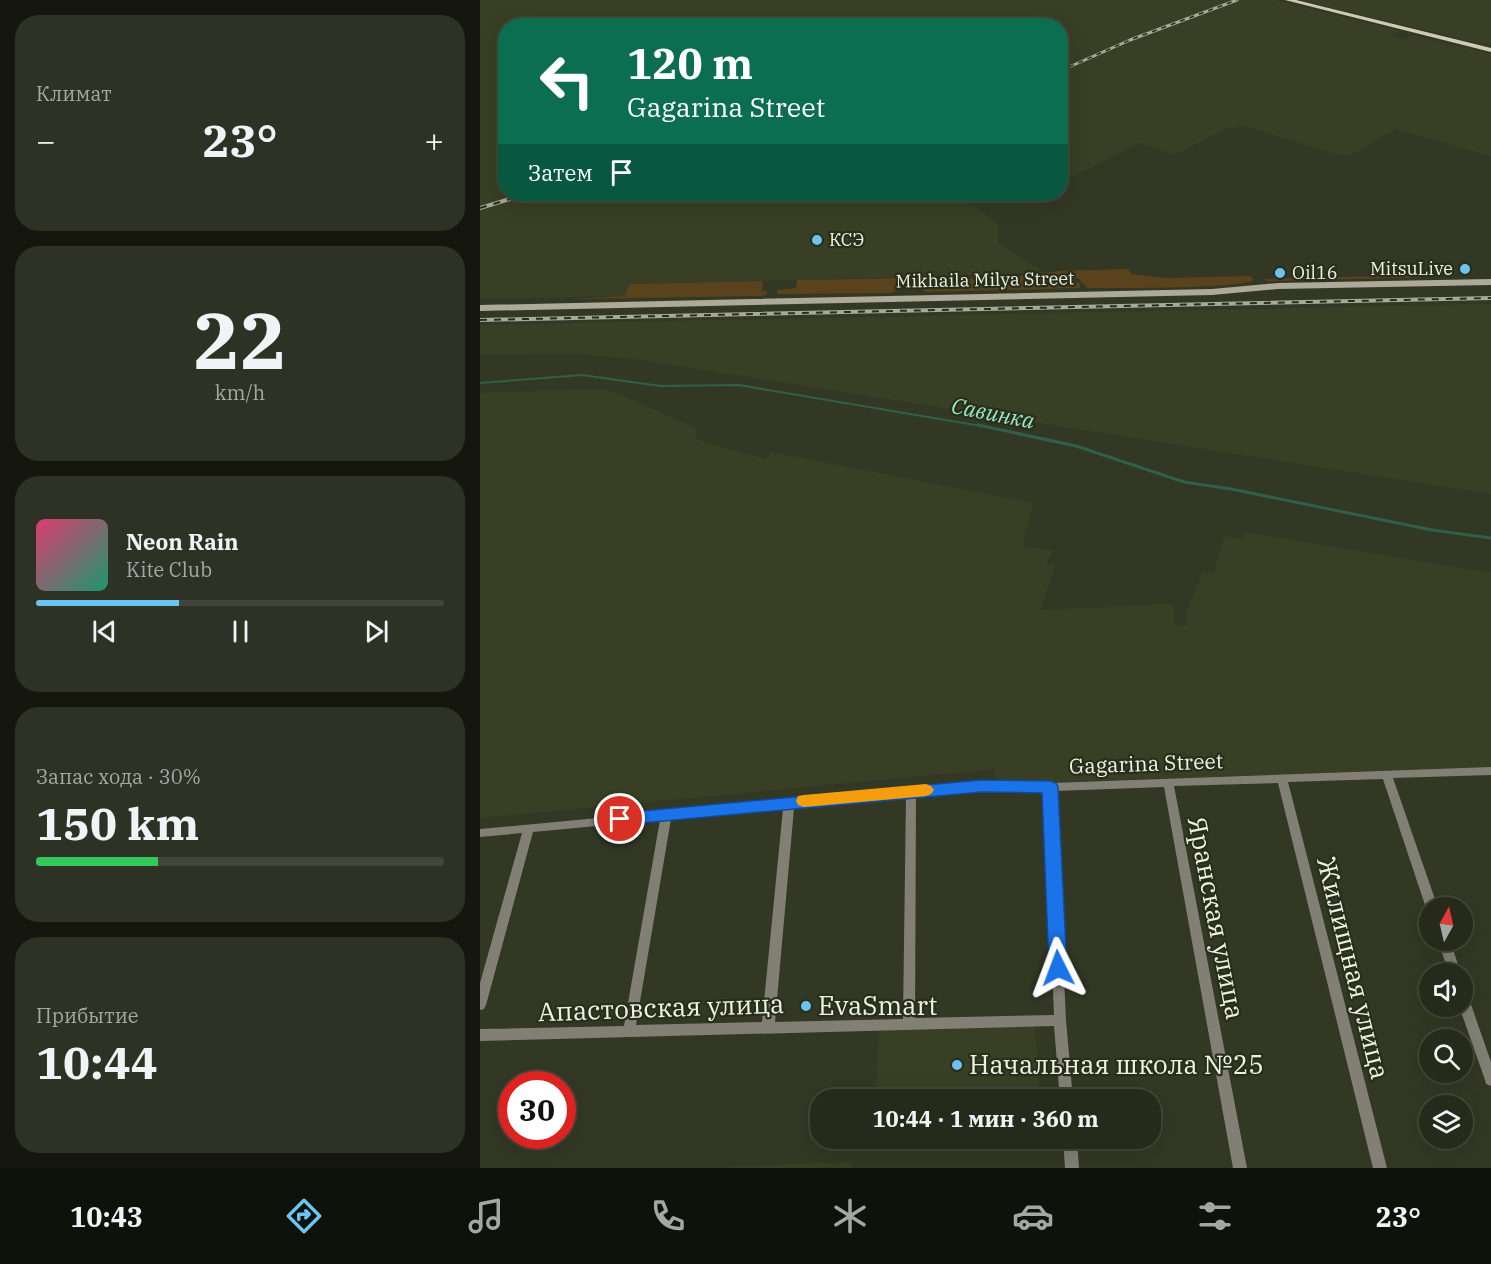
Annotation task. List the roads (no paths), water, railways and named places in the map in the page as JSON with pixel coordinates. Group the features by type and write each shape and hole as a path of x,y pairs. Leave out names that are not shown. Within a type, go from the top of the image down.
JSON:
{"main road":[{"path":"1288,0 1491,50"},
{"name":"Mikhaila Milya Street","path":"480,308 1212,292 1278,286 1491,282"}],"street":[{"name":"Gagarina Street","path":"480,833 789,802 981,786 1050,787 1491,771"},
{"path":"1388,776 1428,897"},
{"name":"Жилищная улица","path":"1282,778 1380,1168"},
{"name":"Яранская улица","path":"1168,782 1240,1168"},
{"path":"1050,787 1060,1020 1066,1089"},
{"path":"909,1024 911,791"},
{"path":"768,1028 789,802"},
{"path":"629,1031 666,814"},
{"path":"480,1005 529,828"},
{"path":"1469,1017 1491,1080"},
{"name":"Апастовская улица","path":"480,1035 1060,1020"},
{"path":"1071,1149 1072,1168"}],"waterway":[{"name":"Савинка","path":"480,383 582,375 660,386 739,385 987,427"},
{"name":"Савинка","path":"978,425 1076,446 1184,482 1231,489 1432,530 1491,538"}],"railway":[{"path":"1068,67 1130,40 1237,0"},
{"path":"480,208 503,201"},
{"path":"480,320 1491,298"}],"place":[{"name":"КСЭ","path":"817,240"},
{"name":"МitsuLive","path":"1465,269"},
{"name":"Oil16","path":"1280,273"},
{"name":"EvaSmart","path":"806,1006"},
{"name":"Начальная школа №25","path":"957,1065"}]}
